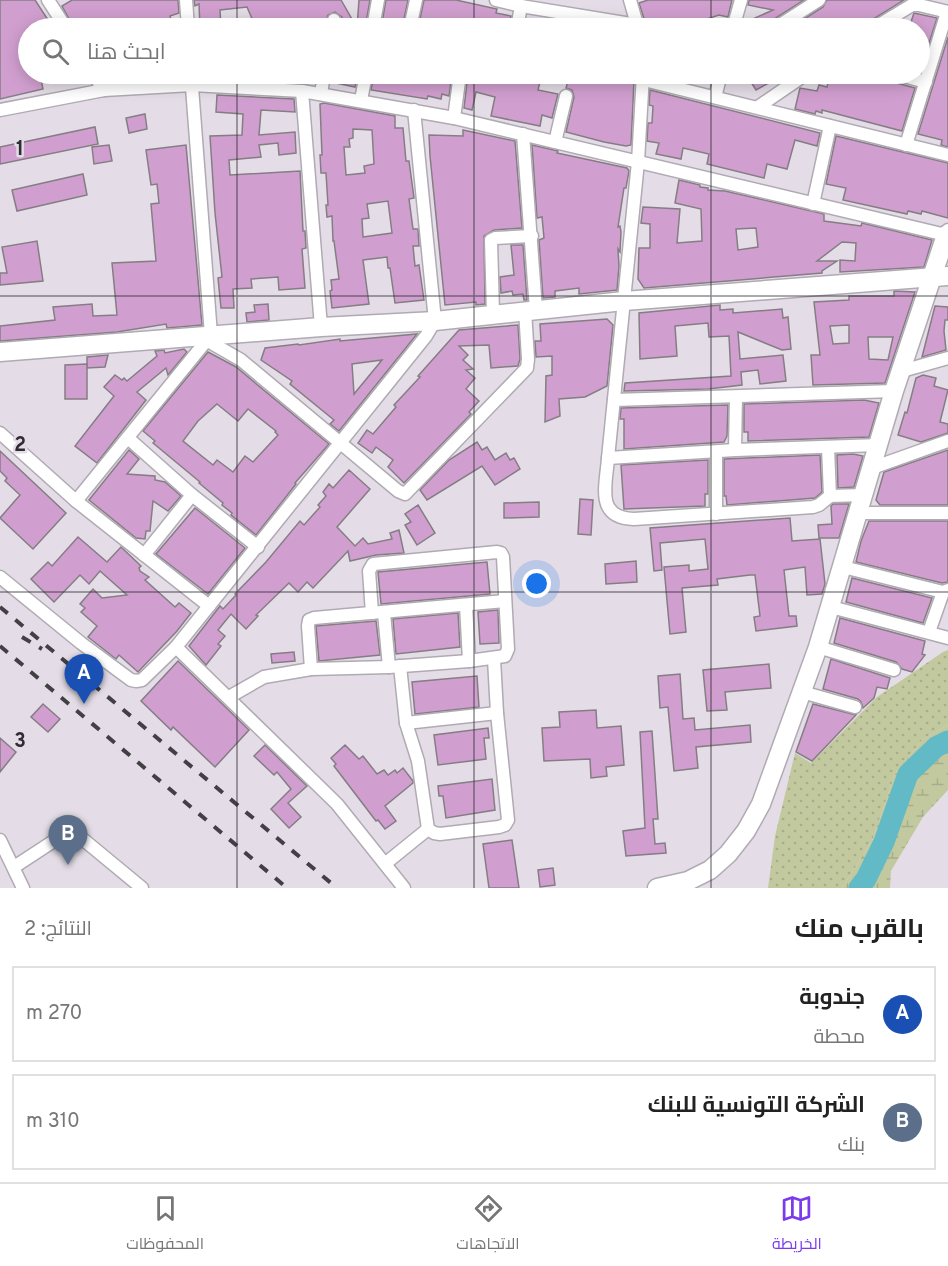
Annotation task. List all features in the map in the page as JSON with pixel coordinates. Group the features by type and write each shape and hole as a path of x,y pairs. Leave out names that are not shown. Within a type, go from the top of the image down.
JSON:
{"street":[{"path":"48,0 60,18"},
{"path":"186,0 187,18"},
{"path":"375,18 378,0"},
{"path":"412,18 416,0"},
{"path":"496,0 587,18"},
{"path":"630,0 635,18"},
{"path":"736,18 741,0"},
{"path":"791,18 819,0"},
{"path":"891,18 912,5 948,12 930,69"},
{"path":"519,18 521,6"},
{"path":"100,84 104,90"},
{"path":"0,110 104,90 152,84"},
{"path":"76,501 209,338 192,84"},
{"path":"242,84 302,90 454,118 947,234 940,278 894,391 831,607 761,804 746,831 728,854 710,870 688,881 657,888"},
{"path":"321,94 322,84"},
{"path":"361,100 364,84"},
{"path":"454,118 459,84"},
{"path":"644,84 638,162 608,458 607,506 613,515 623,519 634,519 813,507 830,496 864,495"},
{"path":"669,84 948,155"},
{"path":"715,97 718,84"},
{"path":"758,107 791,84"},
{"path":"906,145 925,84"},
{"path":"302,90 321,327"},
{"path":"555,142 566,96"},
{"path":"0,577 81,644 131,680 142,680 176,647 341,443 426,336 435,321 414,110"},
{"path":"813,204 830,126"},
{"path":"209,338 241,360 398,491 405,494 527,368 531,310 532,236 523,134"},
{"path":"493,313 491,240 532,236"},
{"path":"0,352 209,338 321,327 435,321 493,313 624,301 940,278"},
{"path":"902,371 948,358"},
{"path":"614,400 894,391"},
{"path":"735,450 736,397"},
{"path":"0,433 76,501 209,606"},
{"path":"128,438 192,495 258,547"},
{"path":"872,468 948,441"},
{"path":"608,458 735,450 879,445"},
{"path":"828,447 830,496"},
{"path":"716,452 716,514"},
{"path":"144,555 192,495"},
{"path":"859,513 948,513"},
{"path":"229,697 264,677 311,669 394,667 505,657 507,654 505,601 501,553 373,564 369,571 378,613 394,667 406,723 418,761 428,829 434,834 440,834 505,825 508,813 497,713 494,658"},
{"path":"843,567 945,591 929,632"},
{"path":"311,669 308,626 309,620 314,618 505,601"},
{"path":"466,605 469,662"},
{"path":"831,607 948,638"},
{"path":"176,647 337,804 404,888"},
{"path":"818,647 894,670"},
{"path":"802,692 855,707"},
{"path":"406,723 497,713"},
{"path":"386,863 428,829"},
{"path":"14,867 69,831 73,831 142,888"},
{"path":"0,840 23,888"}],"green space":[{"path":"948,650 948,725 922,740 895,774 872,841 842,888 768,888 775,836 795,753 811,763 877,697"},
{"path":"948,725 948,790 923,817 891,871 890,888 842,888 872,841 895,774 922,740"}],"building":[{"path":"0,0 35,0 47,18 18,18 18,84 42,84 43,89 0,99"},
{"path":"72,0 178,0 179,13 170,16 170,18 69,18 62,6"},
{"path":"194,0 341,0 351,18 342,18 335,12 328,15 327,18 252,18 247,7 220,10 220,18 200,18 199,4 195,6"},
{"path":"359,0 370,0 367,18 358,18"},
{"path":"386,0 408,0 404,18 383,18"},
{"path":"424,0 456,0 497,9 496,13 511,16 511,18 420,18"},
{"path":"648,0 732,0 728,17 719,15 710,18 644,18 639,3"},
{"path":"749,0 804,0 776,18 755,18 773,10 748,5"},
{"path":"827,0 904,0 875,18 806,18 823,7"},
{"path":"914,13 937,18 930,40 930,18 912,18"},
{"path":"948,37 948,147 941,145 942,140 918,134"},
{"path":"341,84 356,84 355,87"},
{"path":"372,84 451,84 449,96 442,94 441,99 371,90"},
{"path":"467,84 540,84 538,90 558,94 552,118 542,115 540,126 491,116 495,97 476,92 472,110 464,108"},
{"path":"567,84 634,84 631,145 604,142 566,132 574,97 572,90 566,88"},
{"path":"752,84 767,84 756,90"},
{"path":"828,84 900,84 915,88 902,131 822,110 822,113 816,111 815,114 795,109 800,88 817,91 819,85 827,87"},
{"path":"650,90 820,133 817,146 795,140 787,169 767,164 764,178 707,164 709,154 683,148 681,159 656,154 659,143 647,141 648,123 652,123 653,106 649,105"},
{"path":"217,95 294,99 295,112 261,110 259,135 295,132 296,153 279,155 278,143 259,145 261,157 229,160 230,175 300,171 303,231 305,231 306,248 302,249 305,288 279,290 278,277 251,279 252,288 233,289 234,308 221,308 218,278 222,277 210,136 242,135 243,114 216,112"},
{"path":"320,104 395,116 395,128 403,128 406,161 409,161 414,198 409,199 413,229 418,229 419,246 413,246 415,266 419,265 424,300 395,303 387,257 363,260 369,304 332,308 331,280 339,279 332,216 327,217 326,173 321,173","holes":["353,129 372,130 374,164 364,166 365,173 346,175 344,147 350,147 349,139 353,138","388,201 392,233 363,237 362,219 369,218 367,204"]},
{"path":"145,114 147,129 129,133 126,118"},
{"path":"95,127 98,144 0,164 0,147"},
{"path":"463,130 515,141 522,228 494,230 484,236 485,304 476,305 476,302 445,305 429,135 463,136"},
{"path":"836,136 948,163 948,218 922,211 921,214 908,211 907,214 843,200 846,188 826,184"},
{"path":"109,145 112,161 94,164 92,147"},
{"path":"186,145 202,325 167,328 166,324 117,332 0,341 0,326 55,320 53,307 92,304 93,316 117,315 112,263 156,261 151,204 159,203 157,184 151,185 146,150"},
{"path":"532,145 558,151 557,153 627,168 629,171 618,227 620,226 621,232 620,252 618,249 617,290 579,294 579,288 555,291 555,297 543,298 539,240 544,238 542,217 537,218"},
{"path":"83,174 87,195 17,211 12,190"},
{"path":"679,180 700,185 708,190 725,191 824,214 824,221 861,226 862,223 932,240 924,267 840,272 840,260 855,261 856,243 842,242 817,261 837,261 822,273 644,288 638,279 639,248 650,248 650,224 641,223 643,207 680,209 677,243 702,241 701,209 675,203","holes":["756,228 758,247 738,250 736,229"]},
{"path":"37,241 43,281 0,285 0,273 7,273 2,247"},
{"path":"511,245 523,245 527,300 524,300 523,294 513,295 512,291 501,293 500,277 514,275"},
{"path":"894,291 915,292 885,383 813,385 811,355 820,355 814,302 849,300 849,296 894,296","holes":["849,325 849,343 833,344 830,326","868,337 893,337 888,360 869,359"]},
{"path":"268,304 269,320 247,322 246,313 255,312 254,305"},
{"path":"720,305 720,310 733,309 733,313 782,309 783,318 788,317 791,349 782,350 738,332 740,359 783,355 786,381 760,384 758,370 741,372 742,385 708,389 624,391 625,383 731,376 729,336 709,337 708,323 675,326 677,356 640,359 639,313"},
{"path":"935,306 948,307 948,320 945,320 944,331 946,350 922,357"},
{"path":"607,319 613,325 607,386 585,397 559,399 560,416 545,422 546,376 552,375 552,356 536,357 535,341 541,341 540,324"},
{"path":"518,325 520,359 518,366 491,368 489,345 459,346 468,355 463,360 473,369 466,370 475,378 466,389 479,401 469,412 471,414 404,483 388,467 393,460 376,447 372,453 358,443 367,430 373,434 396,407 394,405 459,330"},
{"path":"417,334 339,431 330,424 334,420 290,384 292,381 261,360 265,348 340,339 340,341","holes":["382,360 354,394 352,364"]},
{"path":"184,349 187,352 168,375 166,368 137,392 146,400 97,463 75,446 114,396 104,387 115,375 127,381 157,356 155,351 164,350 165,353"},
{"path":"208,352 236,367 329,444 295,483 256,535 231,515 232,513 222,505 223,503 153,443 155,441 143,431","holes":["217,404 238,421 248,409 278,435 253,462 245,456 233,472 217,460 213,465 183,441 198,421"]},
{"path":"108,355 105,367 87,368 87,357"},
{"path":"87,364 87,399 65,399 65,365"},
{"path":"923,375 936,378 934,386 948,390 940,422 948,424 948,433 921,442 898,435 905,412 907,413 916,378"},
{"path":"864,400 879,403 869,437 748,441 748,432 744,432 744,404"},
{"path":"728,405 727,436 724,442 624,449 624,419 620,419 621,408"},
{"path":"477,442 482,450 487,447 495,460 506,453 510,460 514,458 520,469 495,485 482,466 427,500 420,490 449,460"},
{"path":"129,450 139,459 127,474 155,476 155,480 165,482 181,496 168,511 153,501 150,531 146,531 145,539 136,538 89,500"},
{"path":"948,450 948,505 880,505 876,500 884,472"},
{"path":"0,451 66,513 33,549 0,518 20,495 5,481 7,478 0,471"},
{"path":"820,455 822,492 815,498 727,505 726,496 724,496 724,459"},
{"path":"837,455 863,456 854,487 838,488"},
{"path":"708,460 708,494 705,494 705,506 624,509 621,465"},
{"path":"349,470 370,489 337,527 355,546 363,538 368,544 392,539 390,533 399,530 404,553 376,555 350,561 348,551 313,588 307,582 298,592 289,583 256,615 258,616 246,629 231,614 218,630 225,636 218,644 221,646 206,665 189,646 220,606 223,609 300,521 304,525 320,507 318,505 326,496 323,492 329,484 333,488"},
{"path":"580,499 593,500 591,535 578,534"},
{"path":"539,502 539,517 504,518 504,503"},
{"path":"849,504 839,538 819,538 818,525 832,524 831,506"},
{"path":"418,505 435,533 417,545 405,525 411,522 405,514"},
{"path":"195,508 245,548 208,594 156,554"},
{"path":"790,518 792,541 820,539 825,584 822,594 807,595 805,567 784,570 789,616 796,616 797,626 756,631 754,617 760,616 755,575 750,575 717,579 718,585 682,588 686,632 670,634 664,567 689,565 689,571 708,569 705,539 660,543 662,570 654,571 650,528"},
{"path":"869,521 948,521 948,582 942,583 856,562"},
{"path":"78,537 107,562 121,547 141,566 140,571 149,577 145,580 175,607 179,603 191,613 138,672 119,655 116,659 88,637 97,626 81,612 85,608 80,604 93,589 102,598 127,595 100,571 89,584 80,575 54,602 31,579 48,562 52,566"},
{"path":"636,561 637,582 606,584 605,564"},
{"path":"487,562 490,594 381,604 378,572"},
{"path":"852,578 932,598 923,623 846,602"},
{"path":"498,610 499,643 480,644 478,612"},
{"path":"458,613 460,647 396,654 393,619"},
{"path":"840,618 925,641 922,654 925,655 912,672 902,669 896,662 834,643"},
{"path":"376,621 380,655 319,661 316,626"},
{"path":"294,652 295,661 272,663 271,654"},
{"path":"831,659 890,678 887,689 877,687 874,698 863,708 858,699 823,689"},
{"path":"178,661 249,730 215,767 173,727 171,730 141,701"},
{"path":"769,664 771,688 725,692 727,710 707,711 703,670"},
{"path":"680,674 683,719 694,718 695,730 750,725 751,742 696,747 698,768 674,771 668,707 660,708 658,676"},
{"path":"477,676 479,707 415,714 412,682"},
{"path":"43,704 60,719 48,732 31,717"},
{"path":"813,704 856,715 812,761 796,752"},
{"path":"596,710 597,728 621,726 624,765 606,767 607,776 591,778 590,759 544,761 542,728 560,727 559,712"},
{"path":"488,728 489,738 484,738 486,759 438,765 434,735"},
{"path":"652,731 658,819 653,819 655,844 665,843 666,853 626,856 623,831 645,828 640,732"},
{"path":"0,738 16,752 0,772"},
{"path":"265,745 307,786 288,803 301,817 289,828 271,809 291,789 277,772 274,775 254,756"},
{"path":"345,745 359,759 363,756 377,774 384,770 388,775 395,770 397,773 403,768 413,781 385,806 396,821 385,829 378,820 376,821 334,766 336,764 331,758"},
{"path":"492,779 495,810 446,818 443,796 439,796 438,786"},
{"path":"512,840 519,888 489,888 483,844"},
{"path":"553,868 555,885 540,887 538,870"}],"waterway":[{"path":"859,888 866,879 884,842 908,774 936,747 948,741"}],"railway":[{"path":"0,607 337,888"},
{"path":"22,637 42,649"},
{"path":"0,646 287,888"}],"place":[{"name":"جندوبة","path":"84,704"},
{"name":"الشركة التونسية للبنك","path":"68,865"}]}
